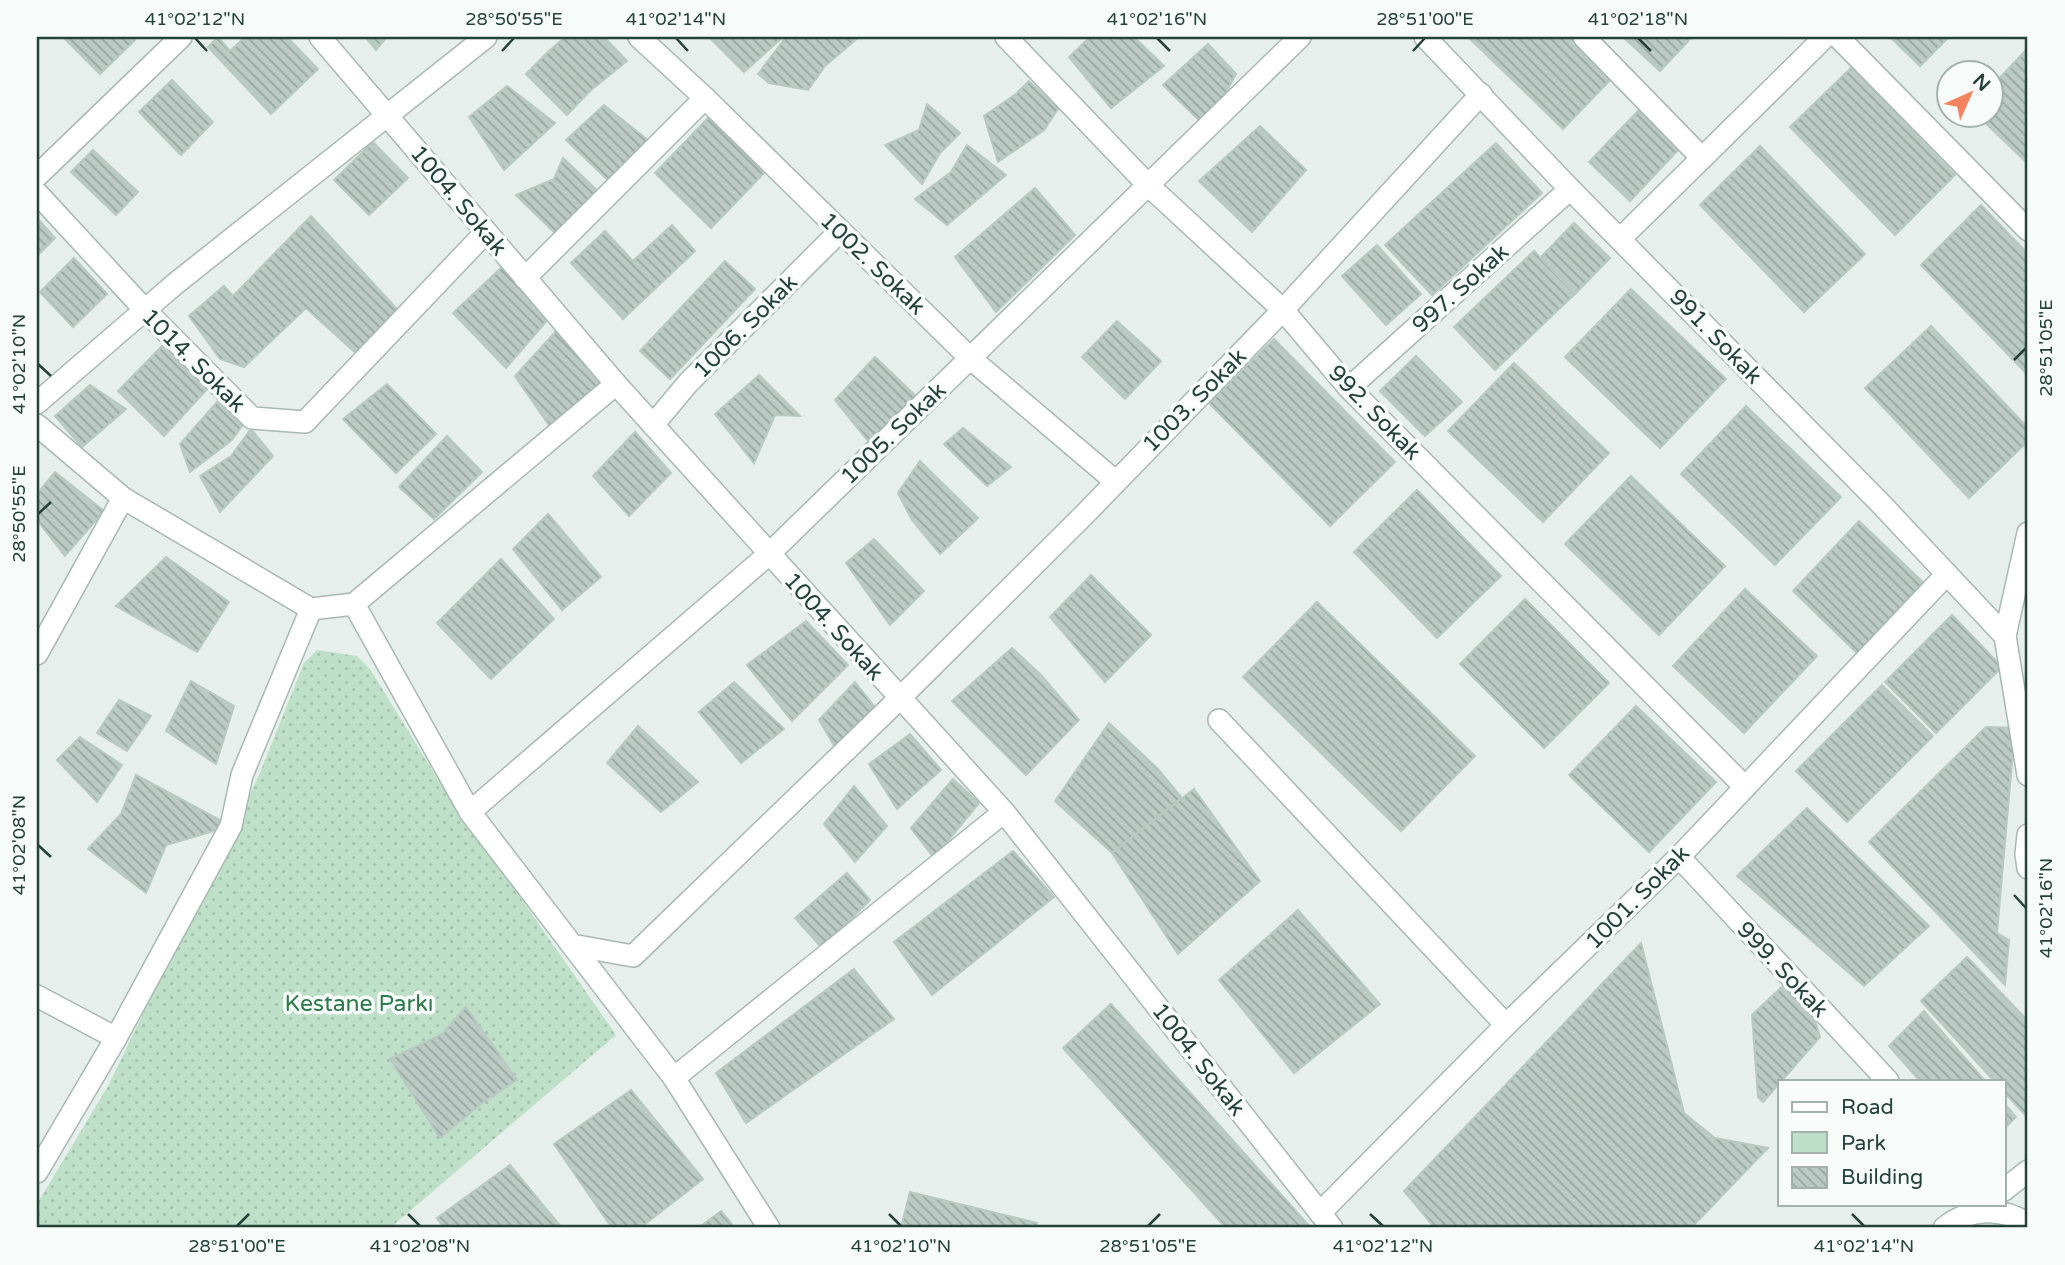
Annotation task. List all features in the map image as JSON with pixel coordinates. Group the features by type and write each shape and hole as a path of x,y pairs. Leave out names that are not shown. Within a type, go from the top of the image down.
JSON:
{"street":[{"path":"37,176 181,37"},
{"name":"1004. Sokak","path":"320,37 616,384 1004,812 1326,1221"},
{"path":"37,403 145,310 486,37"},
{"name":"1002. Sokak","path":"639,37 705,98 970,358 1115,481"},
{"name":"1005. Sokak","path":"470,812 769,554 1300,37"},
{"name":"991. Sokak","path":"1425,37 2005,636"},
{"path":"1584,37 1702,158"},
{"path":"1621,239 1825,37"},
{"path":"1838,37 2028,230"},
{"name":"992. Sokak","path":"1016,40 1148,185 1283,310 1349,388 1744,786"},
{"name":"1003. Sokak","path":"572,945 633,956 899,699 1074,524 1283,310 1481,94"},
{"path":"524,278 705,98"},
{"name":"997. Sokak","path":"1349,388 1570,189"},
{"name":"1014. Sokak","path":"37,193 145,310 252,418 304,422 486,232"},
{"name":"1006. Sokak","path":"653,425 688,383 841,231"},
{"path":"37,425 123,498 311,609 354,604 616,384"},
{"path":"37,654 123,498"},
{"path":"2028,533 2005,636 2028,775"},
{"name":"1001. Sokak","path":"1326,1221 1506,1025 1679,857 1947,574"},
{"path":"354,604 470,812 674,1078 769,1228"},
{"path":"37,1172 116,1038 231,826 242,775 311,609"},
{"path":"1219,720 1506,1025"},
{"path":"674,1078 1004,812"},
{"path":"2028,835 2028,868"},
{"name":"999. Sokak","path":"1679,857 1887,1080"},
{"path":"37,996 116,1038"},
{"path":"2006,1188 2028,1171"},
{"path":"1960,1216 1997,1211 2018,1217 2028,1224"}],"green space":[{"name":"Kestane Parkı","path":"317,650 357,656 370,669 439,781 616,1035 390,1228 37,1228 37,1204 108,1086 259,775 304,663"}],"building":[{"path":"63,37 132,37 135,40 100,74"},
{"path":"218,37 230,51 245,37 287,37 318,69 271,114 208,47"},
{"path":"365,37 387,37 376,50"},
{"path":"565,37 604,37 627,61 590,91 549,51"},
{"path":"709,37 783,37 744,72"},
{"path":"786,37 859,37 825,66 808,90 769,83 758,74"},
{"path":"1090,37 1134,37 1164,66 1111,108 1069,57"},
{"path":"1468,37 1571,37 1613,77 1563,129"},
{"path":"1623,37 1692,37 1660,71"},
{"path":"1890,37 1949,37 1920,66"},
{"path":"1208,44 1236,74 1207,128 1163,85"},
{"path":"2028,48 2028,164 1993,130 2006,130 2006,71"},
{"path":"549,51 590,91 567,115 526,74"},
{"path":"1851,68 1955,175 1895,235 1790,127"},
{"path":"172,80 213,122 181,155 139,112"},
{"path":"1029,81 1058,109 1044,130 998,162 984,116 1016,94"},
{"path":"507,86 555,123 504,170 469,117"},
{"path":"927,104 960,133 940,153 922,184 885,145 919,130"},
{"path":"604,105 649,141 609,181 566,140"},
{"path":"1639,110 1679,149 1630,201 1589,162"},
{"path":"709,117 765,172 711,228 655,173"},
{"path":"1260,126 1306,170 1252,232 1199,181"},
{"path":"373,142 408,178 369,215 334,180"},
{"path":"1496,143 1542,193 1432,295 1385,245"},
{"path":"967,145 1006,175 947,225 915,199 951,172"},
{"path":"1760,146 1865,254 1804,312 1700,205"},
{"path":"93,150 138,192 116,215 71,172"},
{"path":"563,158 600,193 558,236 516,195 554,179"},
{"path":"1035,188 1075,235 996,312 955,257"},
{"path":"1981,205 2028,254 2028,369 2025,372 1921,265"},
{"path":"311,216 398,310 359,356 306,308 244,367 220,359 189,316 224,286 233,296"},
{"path":"37,218 55,238 37,256"},
{"path":"1574,223 1610,258 1575,294 1539,259"},
{"path":"672,225 695,251 623,319 571,263 605,231 633,261"},
{"path":"1377,245 1421,294 1386,325 1342,276"},
{"path":"1534,251 1575,294 1495,370 1454,327"},
{"path":"74,258 107,294 73,327 40,292"},
{"path":"725,261 755,289 670,379 640,351"},
{"path":"502,267 550,317 506,368 453,313"},
{"path":"1631,289 1726,379 1660,448 1565,357"},
{"path":"1117,321 1161,361 1125,399 1082,357"},
{"path":"1931,326 2028,428 2028,441 1969,498 1865,388"},
{"path":"557,330 607,384 551,428 515,376"},
{"path":"1274,339 1395,462 1330,526 1209,403"},
{"path":"166,342 210,386 164,436 118,391"},
{"path":"1416,356 1462,402 1425,436 1380,391"},
{"path":"875,357 918,398 868,441 835,400"},
{"path":"1514,363 1609,453 1543,522 1448,431"},
{"path":"759,375 800,416 775,415 754,463 715,414"},
{"path":"387,384 436,434 396,473 343,419"},
{"path":"90,385 126,409 82,447 55,416"},
{"path":"218,401 244,423 232,440 190,472 180,444"},
{"path":"1746,406 1841,497 1775,565 1681,474"},
{"path":"963,428 1011,467 987,486 944,444"},
{"path":"251,429 273,456 220,512 200,476 231,456"},
{"path":"635,432 671,473 629,516 593,476"},
{"path":"447,436 482,472 434,519 399,487"},
{"path":"920,461 978,518 940,554 912,520 898,493"},
{"path":"55,472 104,511 65,556 37,520 37,494"},
{"path":"1631,476 1725,566 1659,635 1565,544"},
{"path":"1417,490 1501,576 1437,638 1354,552"},
{"path":"548,514 601,577 562,610 513,549"},
{"path":"1859,521 1928,587 1861,657 1793,591"},
{"path":"874,539 924,591 890,625 846,563"},
{"path":"166,557 229,602 197,652 116,606"},
{"path":"501,559 554,619 491,679 437,623"},
{"path":"1091,575 1151,635 1105,682 1050,617"},
{"path":"1745,589 1817,656 1744,733 1673,666"},
{"path":"1525,599 1609,683 1544,748 1460,664"},
{"path":"1317,602 1475,756 1401,831 1243,677"},
{"path":"1952,615 2002,667 1936,733 1885,682"},
{"path":"806,621 848,665 792,721 747,665"},
{"path":"1012,648 1042,676 1079,720 1026,775 952,701"},
{"path":"191,681 234,706 216,764 166,731"},
{"path":"734,682 784,729 741,763 699,712"},
{"path":"855,682 877,710 836,749 819,720"},
{"path":"1882,685 1933,736 1847,822 1796,771"},
{"path":"119,700 151,716 127,751 97,733"},
{"path":"1636,706 1716,782 1649,852 1569,775"},
{"path":"1109,723 1157,768 1182,798 1112,853 1055,801"},
{"path":"638,726 698,782 661,812 607,763"},
{"path":"1986,727 2015,728 1997,933 2009,940 2005,985 1869,842"},
{"path":"910,734 941,770 897,809 869,764"},
{"path":"80,737 122,765 97,802 57,760"},
{"path":"136,775 231,826 166,845 146,893 88,849 121,814"},
{"path":"953,779 979,803 934,858 911,828"},
{"path":"854,786 887,826 855,862 824,824"},
{"path":"1194,789 1260,881 1178,954 1112,853"},
{"path":"1807,808 1929,926 1864,986 1737,876"},
{"path":"1013,851 1054,897 932,995 894,942"},
{"path":"847,873 870,900 822,948 795,918"},
{"path":"1298,910 1380,1004 1294,1073 1219,980"},
{"path":"1641,943 1684,1113 1715,1138 1768,1148 1691,1228 1435,1228 1404,1191"},
{"path":"1967,957 2028,1021 2027,1117 2006,1094 2006,1080 1993,1080 1921,1001"},
{"path":"854,969 894,1019 746,1123 716,1073"},
{"path":"1788,981 1813,1014 1820,1037 1782,1080 1778,1080 1778,1085 1763,1102 1758,1097 1752,1015"},
{"path":"1111,1004 1311,1228 1226,1228 1063,1048"},
{"path":"466,1007 517,1080 482,1103 440,1138 390,1059 442,1034"},
{"path":"1924,1011 1984,1080 1919,1080 1889,1046"},
{"path":"631,1090 703,1179 640,1228 612,1228 554,1144"},
{"path":"2006,1105 2016,1117 2006,1127"},
{"path":"510,1165 562,1228 444,1228 437,1218"},
{"path":"910,1192 1037,1223 1036,1228 901,1228"},
{"path":"721,1211 735,1228 698,1228"}]}
